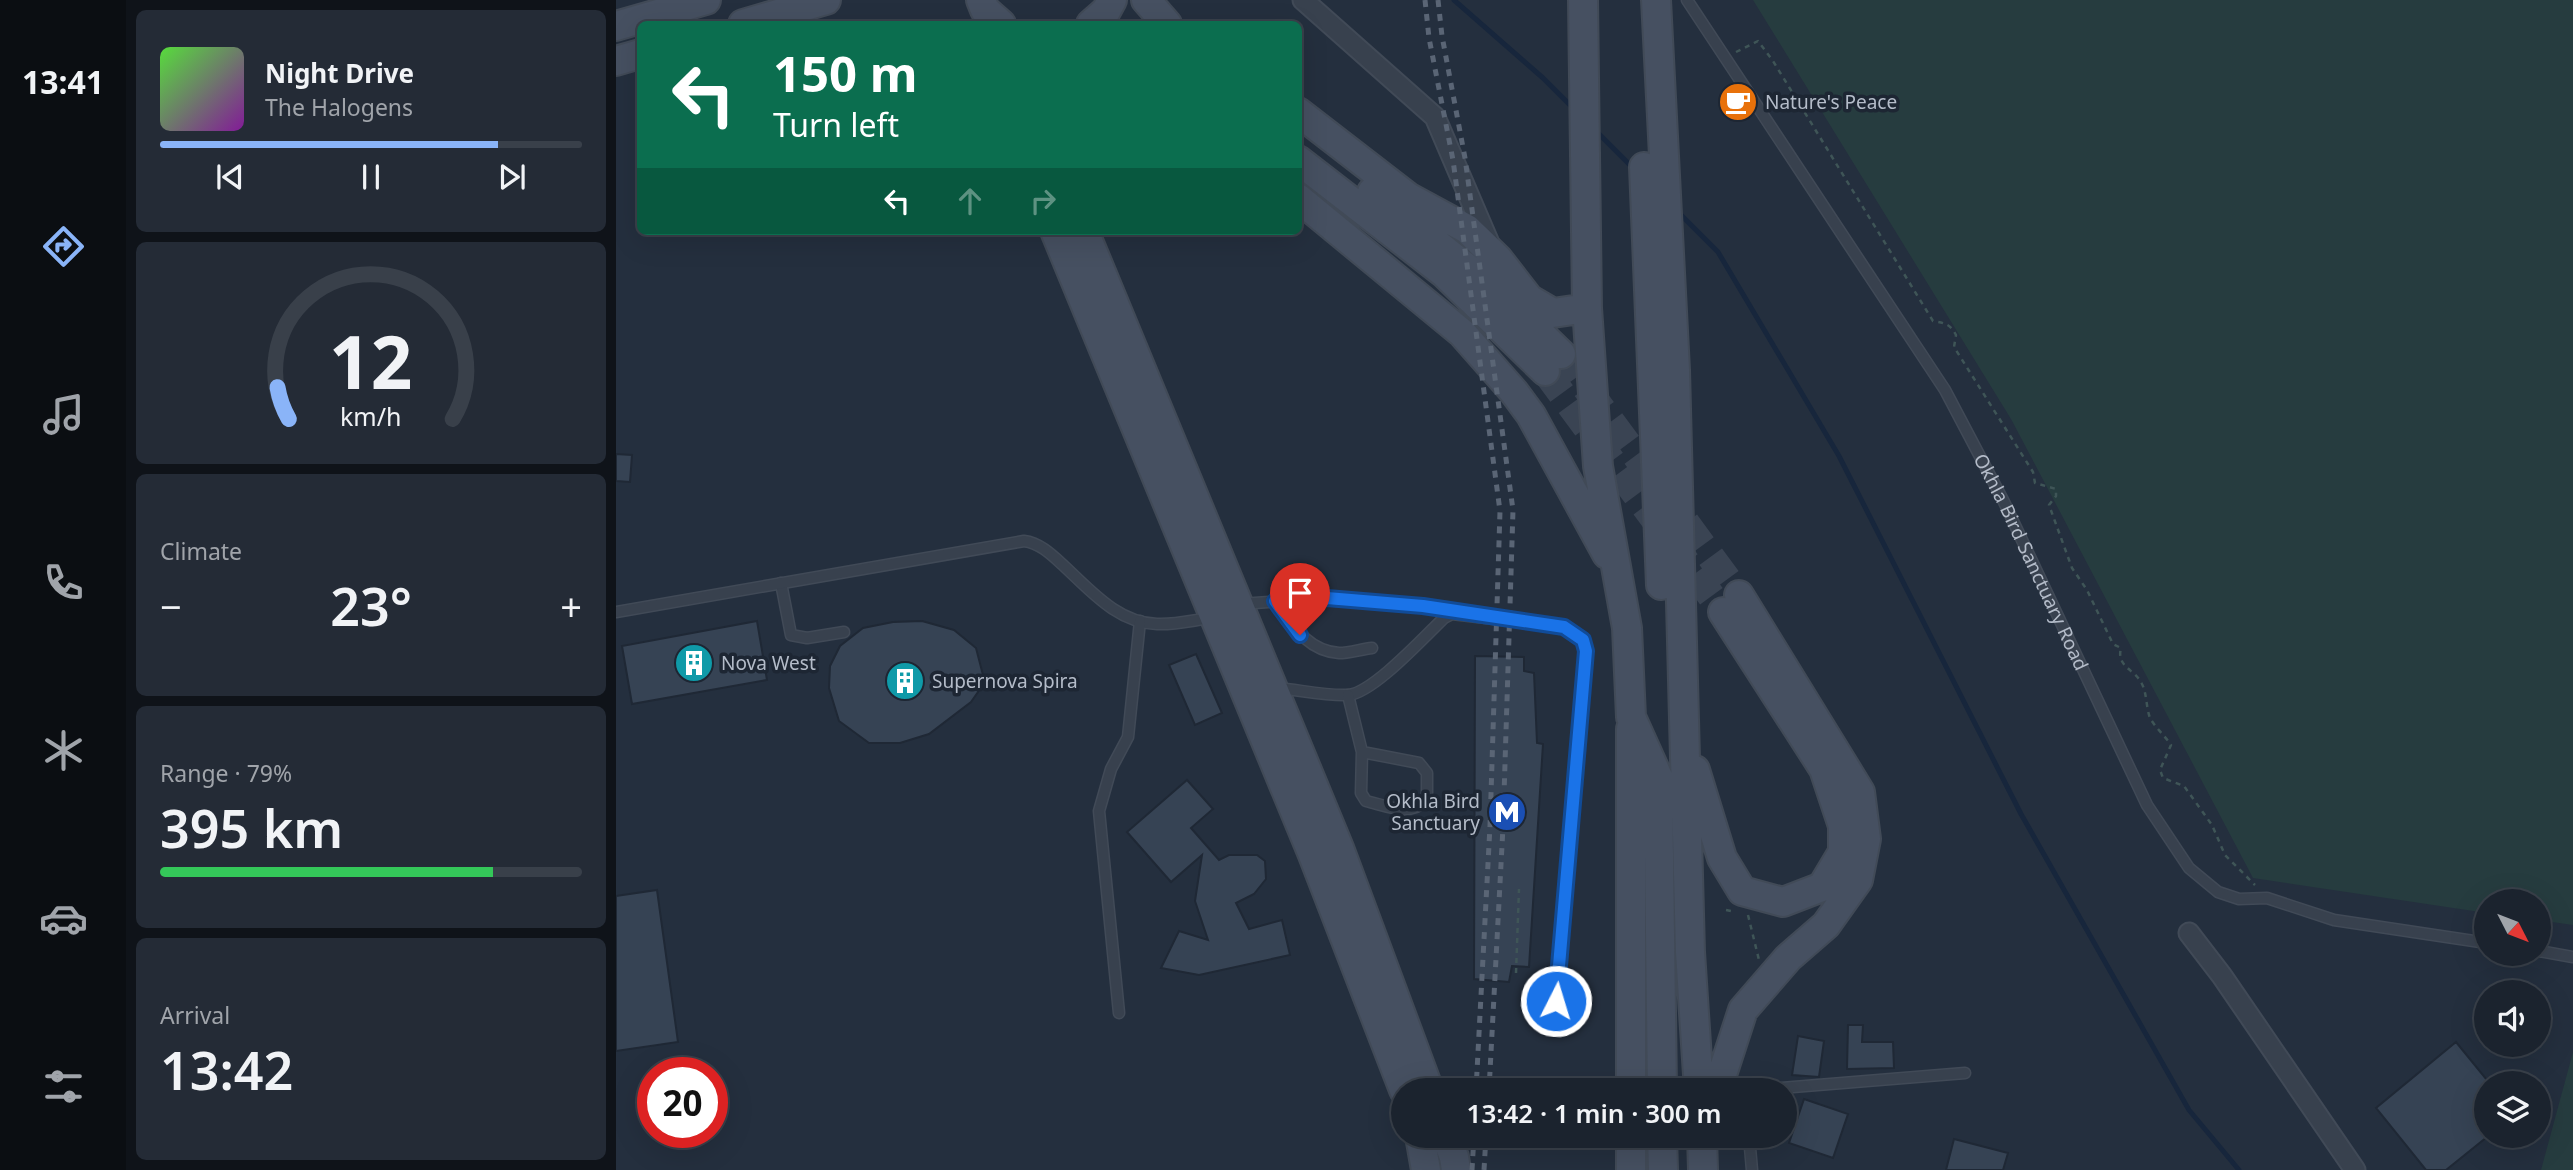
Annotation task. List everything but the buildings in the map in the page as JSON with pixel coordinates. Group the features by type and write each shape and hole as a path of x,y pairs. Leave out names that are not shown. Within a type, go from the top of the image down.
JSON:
{"main road":[{"path":"616,26 706,0"},
{"path":"753,21 826,0"},
{"path":"981,0 985,10 998,21"},
{"path":"1146,0 1164,21"},
{"path":"1637,0 1647,33 1664,368 1664,648 1683,684 1690,952 1698,1078"},
{"path":"1647,33 1656,0"},
{"path":"1583,3 1587,308 1598,466 1627,628 1631,717 1631,1078"},
{"path":"616,61 637,55"},
{"path":"1302,115 1408,197 1467,229 1493,254 1529,299 1553,313 1587,308"},
{"path":"1302,137 1498,293 1553,362 1302,163"},
{"path":"1302,201 1462,333 1514,392 1531,415 1618,575"},
{"path":"1057,235 1226,610 1272,688 1339,848 1425,1078"},
{"path":"1085,235 1226,610 1313,855 1399,1078"},
{"path":"1684,734 1722,858 1742,891 1783,902 1822,887 1843,852 1843,826 1824,769 1731,603 1860,792 1866,839 1858,880 1826,925 1788,958 1743,1010 1721,1078"},
{"path":"1631,717 1658,777 1662,1078"},
{"path":"1422,1148 1426,1170"},
{"path":"1451,1148 1456,1170"},
{"path":"1631,1148 1631,1170"},
{"path":"1702,1148 1703,1170"}],"street":[{"path":"1303,0 1435,117 1493,254"},
{"path":"2189,933 2222,976 2355,1170"}],"lane":[{"name":"Okhla Bird Sanctuary Road","path":"1687,0 1945,390 2004,502 2147,805 2189,868 2218,892 2239,899 2267,898 2334,920 2474,941"},
{"path":"616,612 1024,541 1031,542 1050,554 1104,604 1119,614 1160,625 1275,601 1327,598 1423,606 1564,627 1583,640 1586,651 1556,1001"},
{"path":"781,583 792,635 807,638 844,632"},
{"path":"1275,601 1300,635 1312,645 1338,653 1372,648"},
{"path":"1272,688 1348,695 1362,691 1444,618 1460,613"},
{"path":"1119,1013 1099,811 1111,769 1128,737 1140,621"},
{"path":"1348,695 1363,752 1361,793 1366,801 1406,810 1419,808 1427,800 1427,773 1419,763 1363,752"},
{"path":"2552,953 2573,957"},
{"path":"1797,1087 1965,1073"},
{"path":"1750,1148 1752,1170"}],"path":[{"path":"1724,58 1758,41 1773,61 1933,321 1948,324 1953,328 1956,335 1954,347 2033,472 2035,483 2056,489 2056,496 2049,506 2072,568 2087,590 2113,644 2121,648 2119,655 2122,665 2134,672 2142,684 2150,718 2171,745 2160,770 2164,778 2184,786 2212,825 2225,855 2267,898"},
{"path":"1517,973 1520,889"},
{"path":"1726,910 1737,912"},
{"path":"1747,915 1764,983"}],"green space":[{"path":"1753,0 2573,0 2573,925 2552,922 2552,889 2474,889 2474,911 2253,878 2011,419"},
{"path":"2573,1052 2573,1170 2541,1170 2547,1148 2551,1148 2551,1133"}],"waterway":[{"path":"1454,0 1543,78 1574,109"},
{"path":"1594,129 1634,169"},
{"path":"1678,212 1718,252 1839,456 2021,814 2189,1110 2239,1170"}],"tunnel":[{"path":"1561,354 1739,595"},
{"path":"1545,371 1723,612"}],"railway":[{"path":"1425,0 1429,38 1453,160 1500,511 1490,826 1477,1078"},
{"path":"1438,0 1442,36 1465,158 1513,510 1503,827 1490,1078"},
{"path":"1472,1170 1473,1148"},
{"path":"1484,1170 1485,1148"}],"place":[{"name":"Nature's Peace","path":"1738,102"},
{"name":"Nova West","path":"694,663"},
{"name":"Supernova Spira","path":"905,681"},
{"name":"Okhla Bird Sanctuary","path":"1507,812"}],"route":[{"path":"1300,635 1275,601 1327,598 1423,606 1564,627 1583,640 1586,651 1556,1001"}]}
